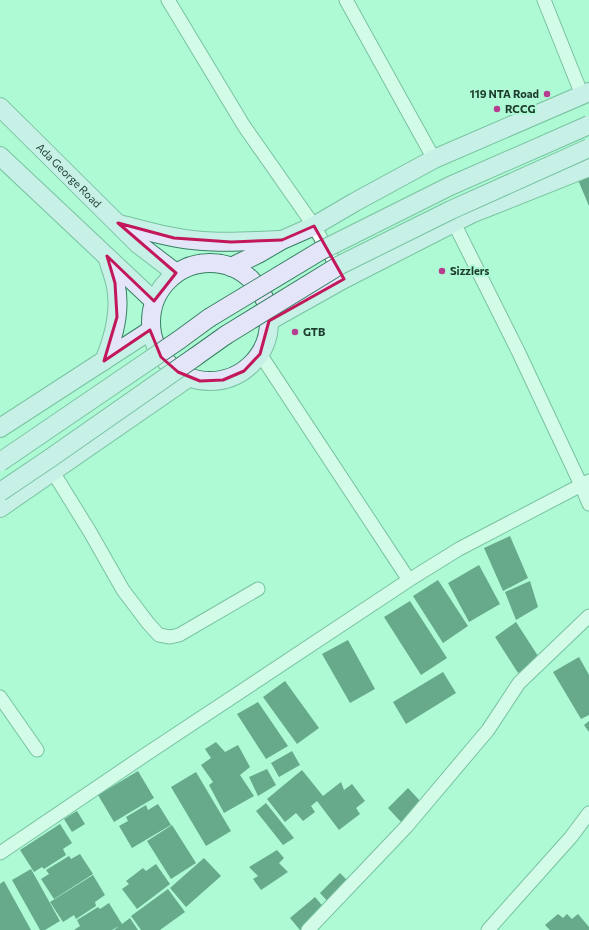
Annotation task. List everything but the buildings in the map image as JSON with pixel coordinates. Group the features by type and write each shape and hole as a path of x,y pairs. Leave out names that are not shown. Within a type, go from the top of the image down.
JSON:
{"main road":[{"path":"231,267 282,240 314,226 434,159 585,94"},
{"name":"Ada George Road","path":"0,107 138,244 176,274"},
{"path":"0,462 179,340 208,318 320,251 450,186 589,125"},
{"path":"0,492 231,332 340,265 451,210 589,148"},
{"path":"0,156 154,301"},
{"path":"269,321 344,279 471,214 589,167"},
{"path":"118,223 174,238 202,241 231,242 282,240"},
{"path":"104,361 117,317 116,283 107,256"},
{"path":"208,262 220,263 231,267 242,272 251,279 264,298 268,309 269,321 265,344 253,363 234,377 211,382 188,378 169,366 161,357 156,347 151,330 154,301 167,281 186,268 208,262"},
{"path":"0,428 151,330"},
{"path":"0,508 188,378"}],"street":[{"path":"168,0 244,126 314,226 344,279"},
{"path":"346,0 434,159"},
{"path":"544,0 585,94"},
{"path":"454,223 585,483 589,504"},
{"path":"260,354 409,580"},
{"path":"53,472 90,532 123,590 159,635 170,638 179,635 258,589"},
{"path":"0,853 139,759 459,548 585,483"},
{"path":"308,930 407,826 488,730 519,683 589,616"},
{"path":"0,697 37,750"},
{"path":"488,930 571,837 589,814"}],"highlighted area":[{"path":"118,223 174,238 231,242 282,240 314,226 344,279 269,321 260,354 244,371 223,380 200,381 178,372 161,357 150,330 104,361 117,317 115,283 107,256 154,301 176,273"}],"place":[{"name":"119 NTA Road","path":"547,94"},
{"name":"RCCG","path":"497,109"},
{"name":"Sizzlers","path":"442,271"},
{"name":"GTB","path":"295,332"}]}
